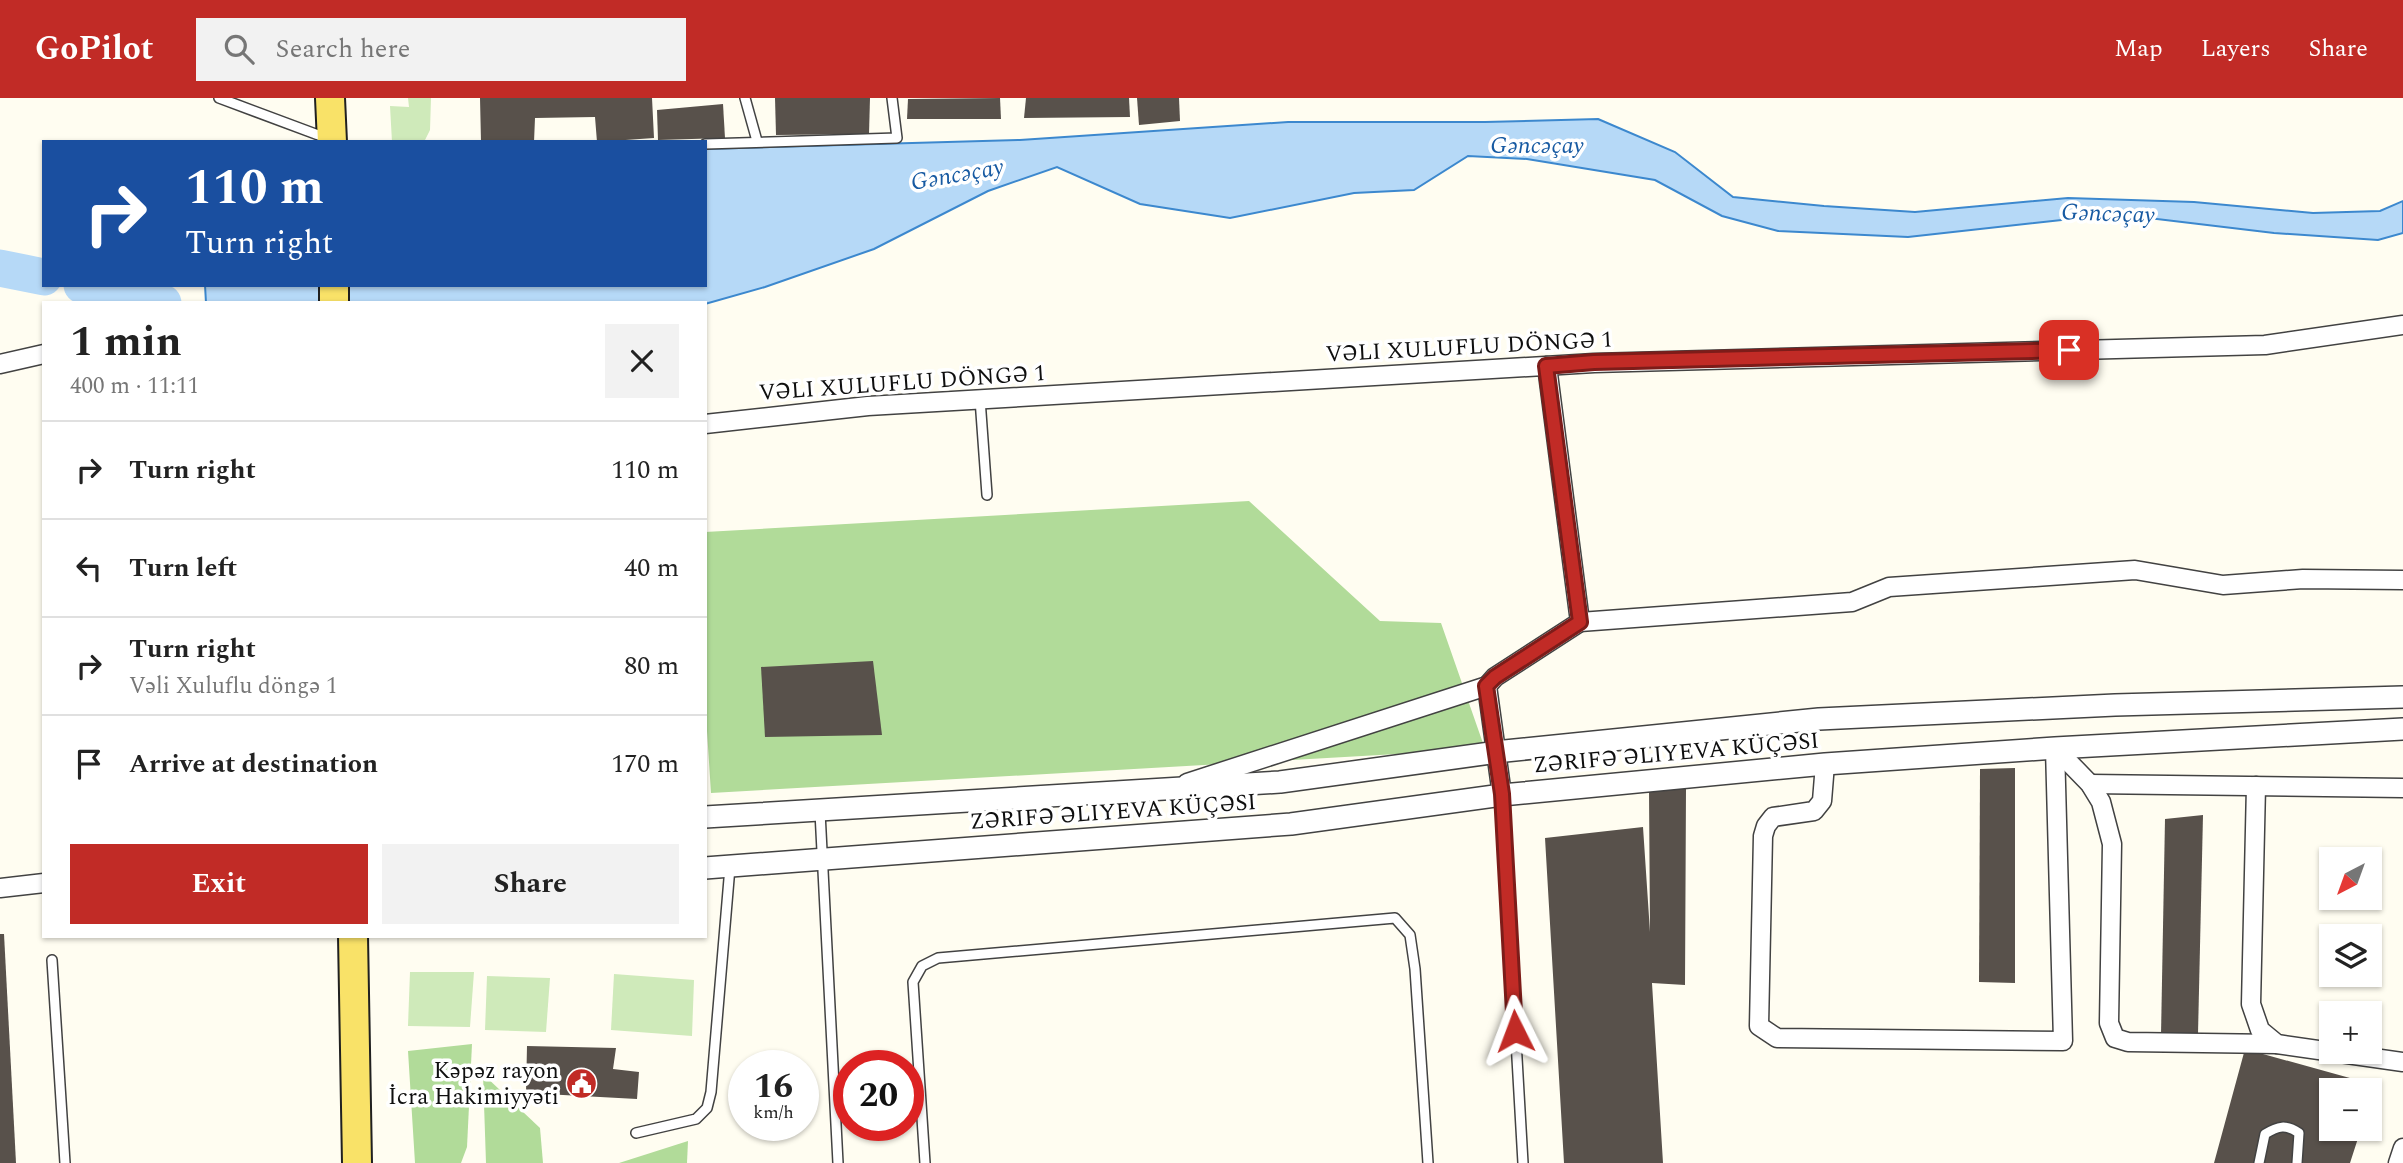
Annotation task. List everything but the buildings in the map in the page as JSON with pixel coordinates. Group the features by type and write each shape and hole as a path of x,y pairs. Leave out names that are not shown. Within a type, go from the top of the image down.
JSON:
{"main road":[{"path":"330,98 332,140"},
{"path":"353,938 357,1163"}],"street":[{"name":"VƏLI XULUFLU DÖNGƏ 1","path":"707,424 868,406 1594,362 2265,345 2403,325"},
{"path":"0,364 42,354"},
{"path":"1546,366 1580,622"},
{"path":"1167,789 1486,686 1495,677 1580,622 1852,602 1889,587 2135,570 2223,585 2304,579 2403,580"},
{"path":"1486,686 1502,794"},
{"name":"ZƏRIFƏ ƏLIYEVA KÜÇƏSI","path":"707,817 1280,782 1494,752 1819,719 2115,705 2403,697"},
{"name":"ZƏRIFƏ ƏLIYEVA KÜÇƏSI","path":"707,868 1291,824 1502,794 1825,764 2403,729"},
{"path":"1825,764 1822,801 1814,811 1773,817 1763,836 1759,1026 1777,1038 2063,1041 2056,748"},
{"path":"2056,748 2090,784 2101,802 2112,844 2109,1023 2115,1038 2128,1042 2277,1044 2403,1062"},
{"path":"2090,784 2403,788"},
{"path":"2256,786 2251,1004 2260,1030 2277,1044"},
{"path":"0,888 42,883"},
{"path":"2398,1163 2403,1148"}],"lane":[{"path":"219,98 329,140"},
{"path":"745,98 757,141"},
{"path":"707,144 897,138 892,98"},
{"path":"980,399 987,495"},
{"path":"1502,794 1523,1163"},
{"path":"820,811 838,1163"},
{"path":"636,1133 696,1119 707,1108 711,1092 730,867"},
{"path":"925,1163 913,982 922,966 938,958 1395,918 1410,935 1415,969 1428,1163"},
{"path":"52,960 65,1163"},
{"path":"2259,1163 2265,1134 2279,1126 2292,1128 2299,1133 2297,1163"}],"green space":[{"path":"408,98 431,98 430,130 425,140 392,140 390,106 409,107"},
{"path":"1249,501 1380,621 1441,623 1485,749 711,793 707,731 707,532"},
{"path":"410,972 474,972 470,1027 408,1026"},
{"path":"614,974 694,980 692,1036 611,1030"},
{"path":"487,976 550,978 546,1032 485,1030"},
{"path":"472,1044 467,1147 461,1163 415,1163 408,1051"},
{"path":"483,1074 540,1128 543,1163 486,1163"},
{"path":"688,1141 687,1163 619,1163"}],"water":[{"path":"1598,119 1675,152 1733,197 1915,212 2068,198 2194,202 2313,213 2380,211 2403,201 2403,233 2378,240 2274,233 2157,219 2080,218 1908,237 1778,231 1722,216 1655,180 1527,159 1468,156 1414,190 1354,193 1230,218 1140,204 1057,167 988,191 874,249 765,287 707,303 707,301 206,301 205,287 707,287 707,149 1020,140 1288,122"}],"waterway":[{"name":"Gəncəçay","path":"0,268 42,277"},
{"name":"Gəncəçay","path":"91,287 154,301"}],"place":[{"name":"Kəpəz rayon İcra Hakimiyyəti","path":"582,1083"}],"route":[{"path":"1515,1031 1502,794 1486,686 1495,677 1580,622 1546,366 1594,362 2069,350"}]}
